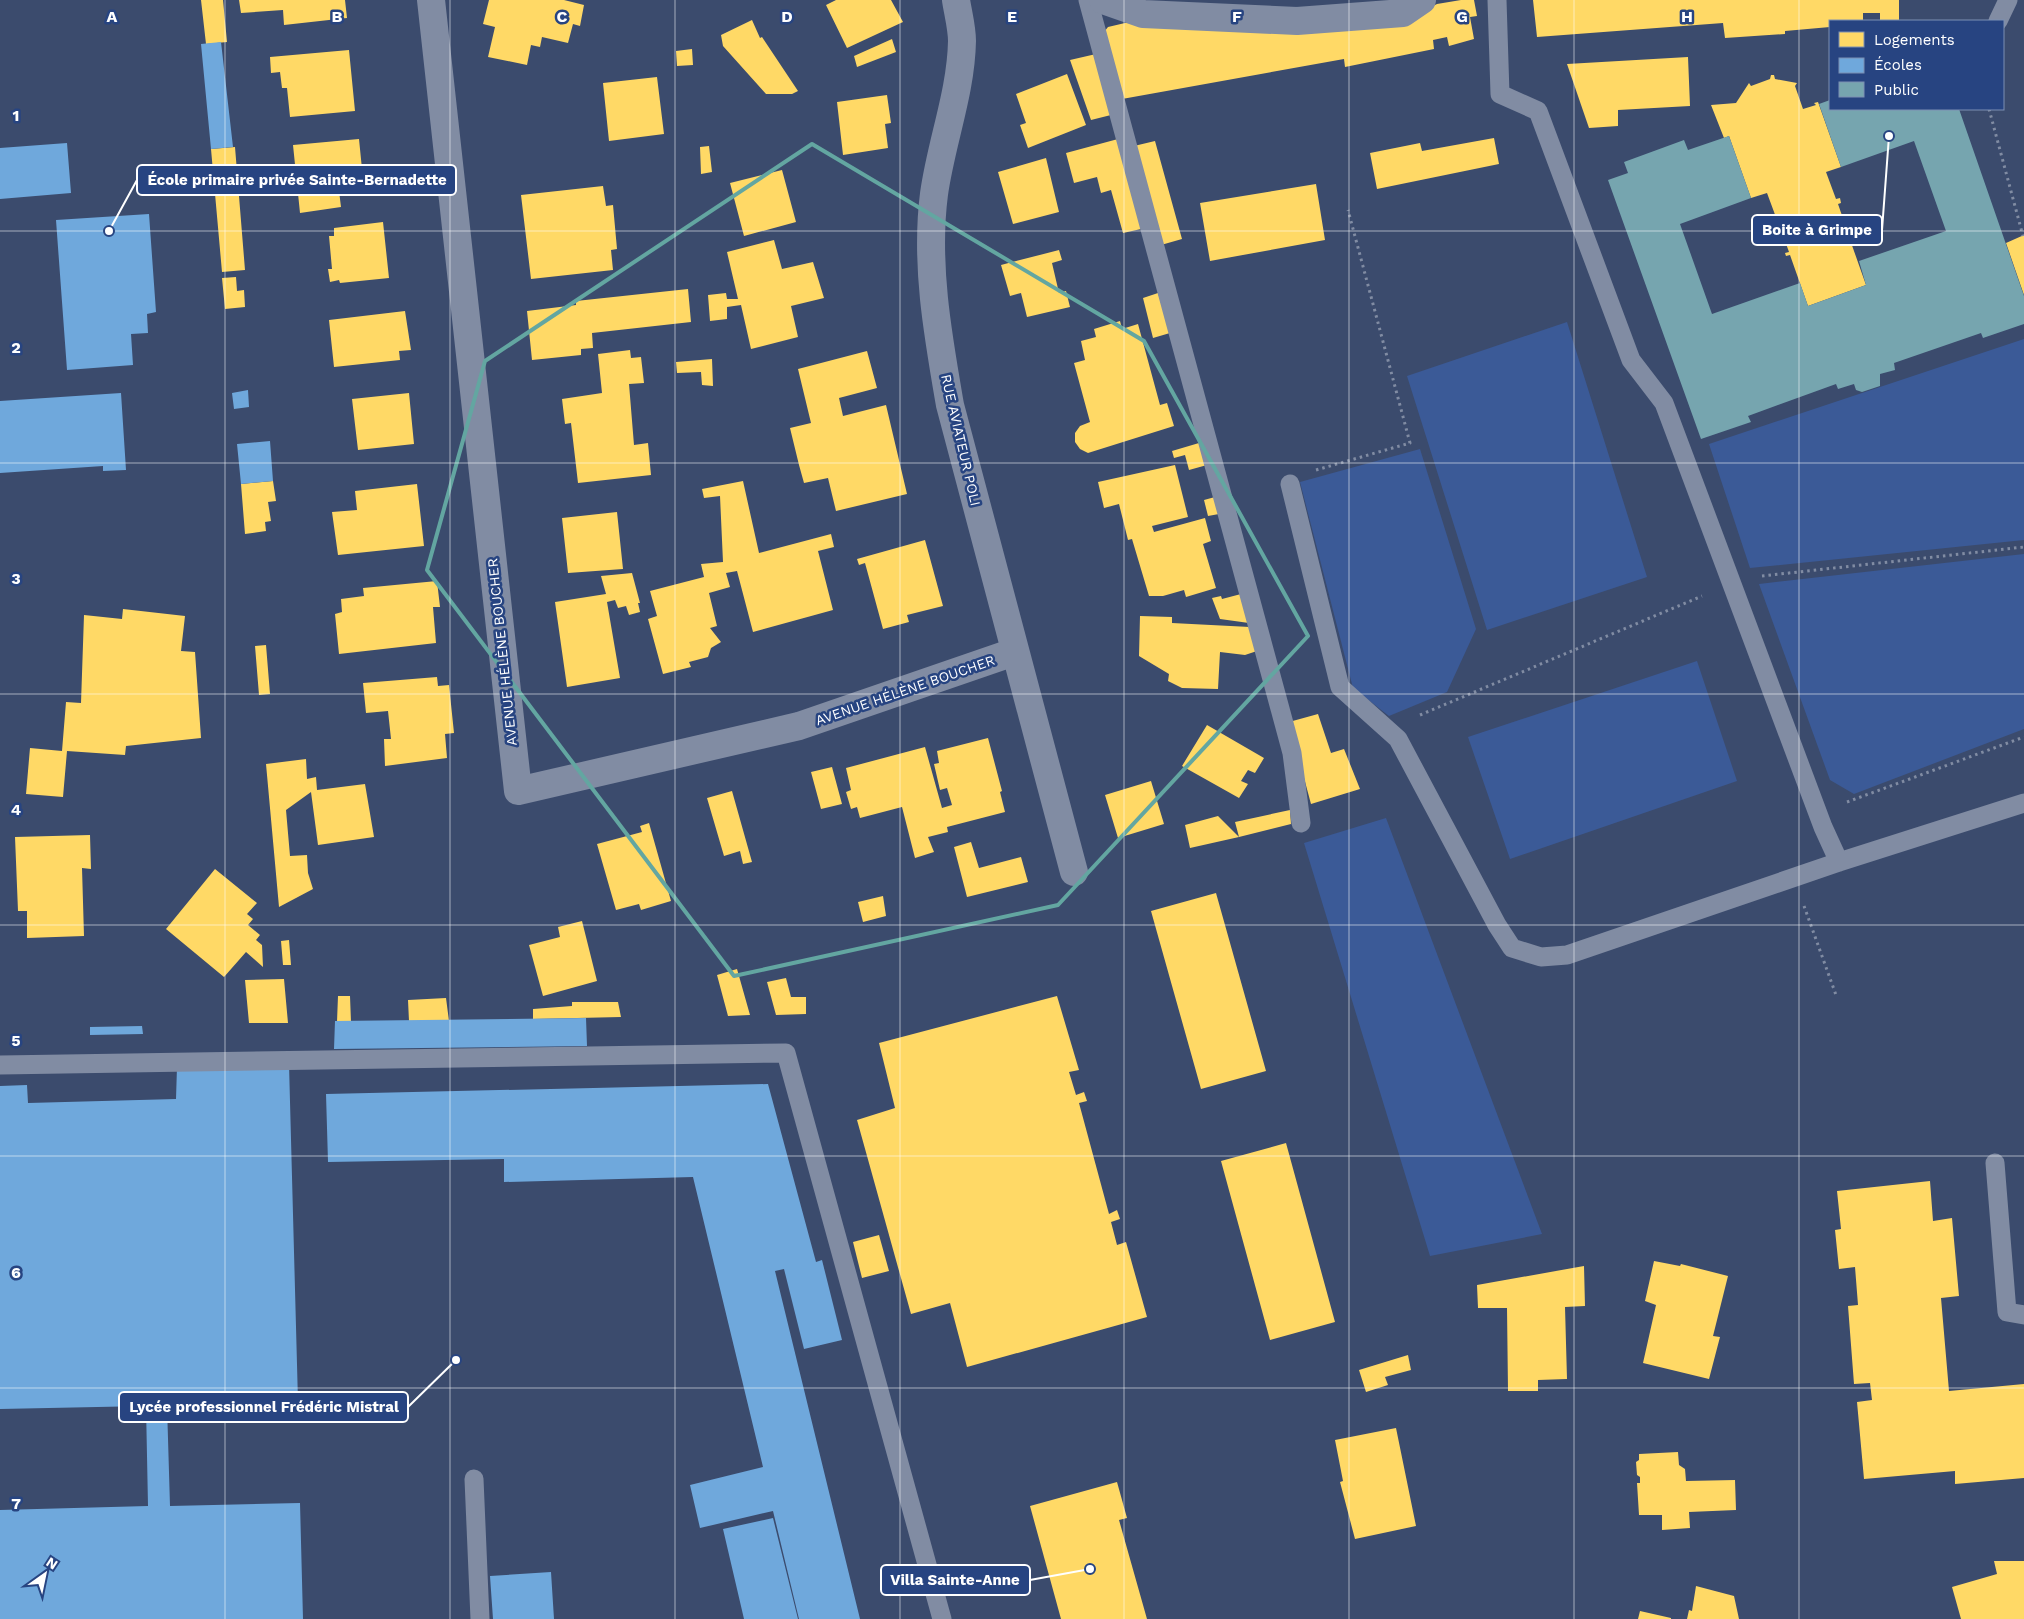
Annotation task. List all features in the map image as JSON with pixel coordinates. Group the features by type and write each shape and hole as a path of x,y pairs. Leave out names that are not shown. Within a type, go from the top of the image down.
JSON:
{"street":[{"name":"AVENUE HÉLÈNE BOUCHER","path":"431,0 518,791 799,726 1014,652"},
{"name":"RUE AVIATEUR POLI","path":"956,0 962,41 953,110 934,194 932,263 938,332 950,405 1014,652 1074,872"},
{"path":"1103,0 1143,14 1297,21 1403,13 1422,0"}],"lane":[{"path":"1088,0 1292,753 1300,823"},
{"path":"1497,0 1500,94 1538,111 1631,360 1664,403 1823,827 1838,862"},
{"path":"1998,20 2008,0"},
{"path":"1290,484 1340,687 1398,739 1497,925 1512,948 1541,957 1567,955 1838,862 2024,802"},
{"path":"0,1064 786,1053 942,1619"},
{"path":"1995,1163 2007,1312 2024,1315"},
{"path":"474,1479 480,1619"}],"path":[{"path":"1989,110 2023,236"},
{"path":"1290,484 1299,475 1410,443 1348,210"},
{"path":"1387,729 1731,583 1756,577 2024,547"}],"highlighted area":[{"path":"812,144 1144,341 1308,636 1058,905 734,976 427,570 485,361"}],"shaded area":[{"path":"1567,322 1647,577 1487,630 1407,376"},
{"path":"2024,339 2024,540 1750,568 1709,444"},
{"path":"1420,449 1476,629 1447,692 1389,716 1353,688 1300,482"},
{"path":"2024,554 2024,729 1854,794 1830,780 1759,584"},
{"path":"1697,661 1737,781 1510,859 1468,737"},
{"path":"1386,818 1542,1234 1430,1256 1304,843"}],"building: Logements":[{"path":"201,0 223,0 227,42 206,44"},
{"path":"239,0 345,0 347,18 284,25 283,10 241,13"},
{"path":"489,0 564,0 584,5 580,26 573,24 568,43 542,37 540,47 531,45 527,65 488,57 495,27 483,24"},
{"path":"836,0 891,0 903,22 847,48 826,5"},
{"path":"1474,0 1477,16 1470,17 1474,39 1449,46 1447,37 1433,40 1434,49 1345,67 1344,59 1122,99 1104,32 1108,27 1142,19 1405,20 1437,4"},
{"path":"1533,0 1899,0 1899,20 1880,20 1880,13 1863,13 1863,20 1829,20 1829,27 1785,31 1785,34 1725,38 1723,23 1537,37"},
{"path":"752,20 760,38 762,37 798,91 792,94 766,94 723,46 721,35"},
{"path":"892,39 896,52 857,67 854,56"},
{"path":"692,49 693,65 677,66 676,51"},
{"path":"349,50 355,111 290,117 287,88 282,88 280,72 271,73 270,57"},
{"path":"1096,54 1111,115 1091,120 1070,60"},
{"path":"1688,57 1690,106 1618,110 1618,126 1589,128 1567,64"},
{"path":"1067,74 1086,125 1028,148 1020,125 1026,123 1016,94"},
{"path":"1771,75 1774,75 1775,79 1797,83 1795,86 1803,109 1816,105 1814,103 1818,102 1841,167 1826,172 1836,199 1840,198 1841,203 1838,204 1847,230 1851,230 1852,233 1848,234 1866,285 1808,306 1790,255 1786,256 1785,253 1789,252 1779,224 1775,225 1774,222 1777,220 1767,193 1751,198 1729,136 1724,138 1711,105 1736,103 1749,83 1751,86 1770,79"},
{"path":"657,77 664,134 609,141 603,83"},
{"path":"887,95 891,123 885,124 888,148 843,155 837,102"},
{"path":"1494,138 1499,164 1377,189 1370,153 1420,143 1422,151"},
{"path":"359,139 364,189 339,191 341,207 300,213 293,145"},
{"path":"1118,139 1141,229 1123,233 1111,190 1101,193 1097,177 1074,183 1066,153"},
{"path":"1155,141 1182,239 1161,245 1134,146"},
{"path":"709,146 712,172 701,174 700,147"},
{"path":"235,147 245,270 222,272 211,149"},
{"path":"1046,158 1059,212 1013,224 998,172"},
{"path":"782,170 796,222 744,236 730,183"},
{"path":"1316,184 1325,240 1210,261 1200,203"},
{"path":"603,186 606,206 613,205 617,249 611,250 613,270 531,279 521,195"},
{"path":"383,222 389,278 340,283 339,280 330,282 328,269 332,269 329,236 334,236 334,228"},
{"path":"2024,235 2024,295 2006,243"},
{"path":"774,240 782,269 813,262 824,298 791,306 798,337 751,349 741,305 727,307 727,319 710,321 708,295 726,293 727,299 738,299 727,252"},
{"path":"1059,250 1062,260 1052,263 1059,293 1066,291 1070,307 1027,317 1021,293 1010,296 1001,265"},
{"path":"236,277 237,291 244,290 245,307 225,309 222,278"},
{"path":"688,289 691,322 592,333 593,348 581,349 581,355 532,360 527,311 576,305 576,301"},
{"path":"1158,293 1170,333 1153,338 1143,298"},
{"path":"405,311 411,350 399,351 400,360 334,367 329,320"},
{"path":"1120,321 1122,329 1138,324 1160,405 1167,403 1174,426 1088,453 1080,449 1075,442 1075,433 1080,426 1090,422 1074,363 1085,360 1081,341 1096,337 1094,329"},
{"path":"630,350 631,358 641,357 644,383 629,384 634,445 648,443 651,475 578,483 571,423 565,424 562,399 602,393 598,354"},
{"path":"867,351 877,388 839,398 843,416 886,405 907,494 836,511 828,478 804,483 799,465 790,428 811,423 798,369"},
{"path":"712,359 713,386 702,385 701,372 677,373 676,362"},
{"path":"409,393 414,444 358,450 352,399"},
{"path":"1199,443 1207,465 1189,470 1185,455 1174,458 1172,451"},
{"path":"1175,465 1188,517 1152,526 1154,532 1205,518 1211,541 1203,544 1216,588 1186,597 1184,590 1163,596 1149,596 1132,539 1128,540 1119,504 1104,508 1098,482"},
{"path":"273,481 276,501 268,502 271,521 265,522 266,531 245,534 241,484"},
{"path":"743,481 759,553 831,534 834,547 818,551 833,610 753,632 737,571 726,573 730,587 709,593 717,626 710,628 721,642 711,648 708,657 689,662 691,667 663,674 648,619 657,616 650,591 704,577 701,564 723,562 720,496 704,498 702,489"},
{"path":"417,484 424,546 338,555 332,512 357,510 355,491"},
{"path":"1215,497 1219,514 1208,516 1204,500"},
{"path":"617,512 623,569 568,573 562,518"},
{"path":"925,540 943,606 907,615 909,622 883,629 865,563 859,565 857,559"},
{"path":"632,573 640,603 638,603 640,612 629,615 626,606 618,608 615,600 607,602 620,678 567,687 555,602 606,594 601,576"},
{"path":"437,581 440,607 433,607 436,643 339,654 335,614 342,612 341,599 364,596 363,588"},
{"path":"1241,594 1249,623 1220,619 1212,598 1221,596 1222,599"},
{"path":"123,609 185,616 181,651 195,652 201,738 126,746 125,755 67,751 63,797 26,794 30,748 62,751 66,702 81,703 84,615 122,619"},
{"path":"1140,616 1172,617 1172,623 1250,627 1257,651 1245,655 1220,652 1218,689 1182,688 1168,681 1169,674 1139,656"},
{"path":"266,645 270,694 259,695 255,646"},
{"path":"437,677 438,686 449,685 454,733 445,734 447,758 385,766 384,739 391,739 388,711 366,713 363,683"},
{"path":"1318,714 1331,753 1344,749 1360,789 1311,804 1289,722"},
{"path":"1207,725 1264,758 1255,773 1248,770 1241,781 1248,784 1239,798 1182,766"},
{"path":"988,738 1002,791 1000,792 1005,812 947,827 948,832 928,837 934,852 915,858 902,807 860,818 857,807 851,809 846,792 851,790 846,768 925,747 942,808 952,805 947,788 940,790 934,764 939,763 937,751"},
{"path":"306,759 307,779 316,777 317,790 365,784 374,837 318,845 311,792 286,810 290,856 307,855 308,873 313,889 279,907 266,764"},
{"path":"832,767 842,804 821,809 811,772"},
{"path":"1151,781 1164,824 1118,838 1105,795"},
{"path":"732,791 752,862 743,864 740,851 724,856 707,798"},
{"path":"1290,810 1291,824 1239,837 1235,822"},
{"path":"1218,816 1239,837 1190,848 1185,825"},
{"path":"649,823 671,901 641,910 639,904 616,910 597,844 642,832 640,826"},
{"path":"90,835 91,869 82,868 84,936 27,938 27,911 18,911 15,837"},
{"path":"971,842 979,868 1021,857 1028,882 967,897 954,847"},
{"path":"215,869 257,903 247,914 253,919 248,925 260,935 256,940 262,945 263,967 246,952 224,977 166,929"},
{"path":"1216,893 1266,1071 1201,1089 1151,911"},
{"path":"883,896 886,916 863,922 858,902"},
{"path":"582,921 597,981 543,996 529,945 560,937 558,927"},
{"path":"289,940 291,965 283,965 281,941"},
{"path":"737,969 750,1015 728,1016 717,975"},
{"path":"786,978 791,997 806,997 806,1014 776,1015 767,982"},
{"path":"284,979 288,1023 249,1023 245,980"},
{"path":"338,996 350,996 351,1022 337,1022"},
{"path":"1057,996 1079,1070 1069,1072 1076,1095 1084,1092 1087,1101 1079,1103 1109,1214 1117,1210 1120,1219 1111,1222 1117,1245 1126,1242 1147,1317 967,1367 950,1303 911,1314 857,1120 895,1108 879,1043"},
{"path":"446,998 449,1021 409,1021 408,1000"},
{"path":"572,1002 618,1002 621,1017 533,1019 533,1009 572,1006"},
{"path":"1286,1143 1335,1322 1270,1340 1221,1161"},
{"path":"1930,1181 1933,1221 1952,1218 1959,1296 1941,1298 1949,1391 2024,1384 2024,1478 1955,1484 1955,1471 1864,1479 1857,1402 1872,1400 1870,1383 1854,1384 1848,1306 1858,1305 1855,1267 1839,1269 1835,1230 1841,1229 1837,1191"},
{"path":"879,1235 889,1271 862,1278 853,1242"},
{"path":"1654,1261 1680,1266 1681,1264 1728,1276 1713,1336 1720,1337 1709,1379 1643,1363 1656,1305 1645,1301"},
{"path":"1584,1266 1585,1306 1565,1307 1567,1379 1538,1380 1538,1391 1508,1391 1507,1308 1478,1308 1477,1285"},
{"path":"1408,1355 1411,1370 1385,1377 1388,1385 1366,1392 1359,1370"},
{"path":"1396,1428 1416,1526 1355,1539 1340,1482 1343,1481 1335,1440"},
{"path":"1678,1452 1679,1465 1685,1469 1686,1481 1735,1480 1736,1510 1689,1512 1690,1528 1662,1530 1662,1515 1639,1515 1637,1483 1640,1483 1640,1477 1637,1475 1636,1462 1639,1460 1639,1454"},
{"path":"1117,1482 1127,1518 1119,1520 1147,1619 1061,1619 1030,1506"},
{"path":"1994,1561 2024,1561 2024,1619 1961,1619 1952,1587 1997,1574"},
{"path":"1696,1586 1734,1596 1739,1619 1687,1619 1689,1610 1692,1611"},
{"path":"1640,1611 1671,1618 1671,1619 1638,1619"}],"building: Écoles":[{"path":"221,42 233,147 211,149 201,44"},
{"path":"67,143 71,193 0,199 0,148"},
{"path":"149,214 156,312 147,314 148,333 131,334 133,365 67,370 56,220"},
{"path":"248,390 249,407 234,409 232,393"},
{"path":"121,393 126,470 103,471 103,466 0,473 0,401"},
{"path":"270,441 273,481 241,484 237,444"},
{"path":"586,1018 587,1046 334,1049 335,1021"},
{"path":"142,1026 143,1034 90,1035 90,1027"},
{"path":"289,1064 298,1402 167,1405 170,1506 300,1503 303,1619 0,1619 0,1510 148,1506 146,1406 0,1409 0,1086 27,1085 28,1103 176,1099 177,1067"},
{"path":"768,1084 816,1262 822,1260 842,1340 804,1349 784,1269 775,1271 860,1619 799,1619 773,1511 700,1528 690,1485 763,1467 693,1177 504,1182 504,1159 328,1162 326,1094"},
{"path":"773,1518 798,1619 744,1619 723,1529"},
{"path":"551,1572 554,1619 493,1619 490,1576"}],"building: Public":[{"path":"1829,100 1829,110 1959,110 2024,296 2024,324 1983,338 1981,333 1894,363 1895,370 1880,374 1880,386 1862,392 1856,390 1854,384 1838,389 1836,384 1748,416 1751,422 1701,439 1608,180 1628,173 1624,162 1684,140 1688,150 1729,136 1751,198 1680,224 1712,314 1800,283 1808,306 1866,285 1859,261 1946,231 1914,141 1841,167 1819,104"}],"place":[{"name":"Boite à Grimpe","path":"1889,136"},
{"name":"École primaire privée Sainte-Bernadette","path":"109,231"},
{"name":"Lycée professionnel Frédéric Mistral","path":"456,1360"},
{"name":"Villa Sainte-Anne","path":"1090,1569"}]}
